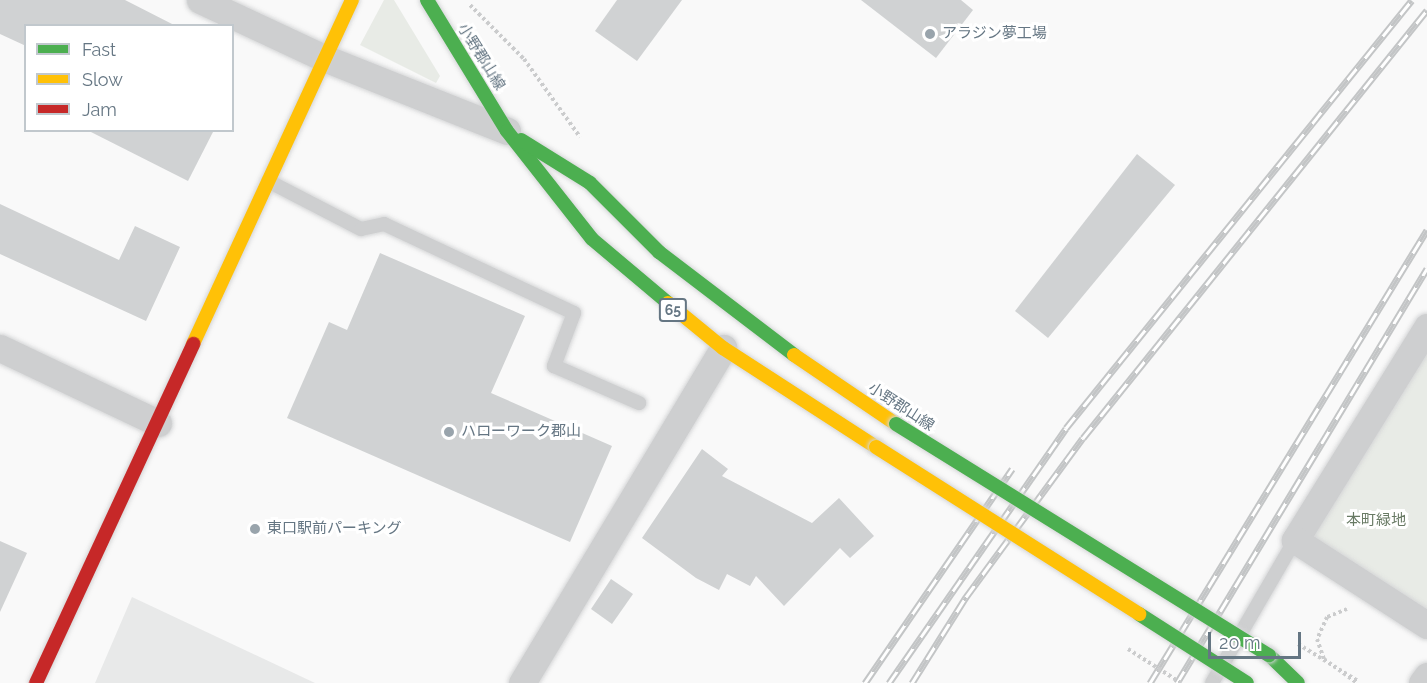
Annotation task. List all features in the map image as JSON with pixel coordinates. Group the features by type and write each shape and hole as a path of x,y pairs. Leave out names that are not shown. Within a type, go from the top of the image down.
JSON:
{"main road":[{"path":"36,683 352,0"},
{"name":"小野郡山線","path":"427,0 507,131 592,239 723,348 1247,683"},
{"name":"小野郡山線","path":"507,131 590,183 659,252 742,320 896,424 1269,655 1298,683"}],"street":[{"path":"200,0 324,58 507,131"},
{"path":"1427,327 1295,540 1427,625"},
{"path":"0,348 158,423"},
{"path":"522,683 723,348"},
{"path":"1422,683 1427,676"}],"lane":[{"path":"268,181 361,229 384,224 574,313 554,366 639,403"},
{"path":"1212,683 1295,540"}],"path":[{"path":"465,0 524,59 582,140"},
{"path":"1357,611 1327,616 1317,639 1324,659 1359,682"}],"shaded area":[{"path":"132,597 315,683 95,683"}],"green space":[{"path":"384,0 394,0 440,76 436,83 360,45"},
{"name":"本町緑地","path":"1427,342 1427,616 1306,537"}],"building":[{"path":"0,0 125,0 172,24 24,24 24,45 0,34"},
{"path":"617,0 682,0 637,61 595,31"},
{"name":"アラジン夢工場","path":"861,0 961,0 973,10 936,58"},
{"path":"91,132 213,132 188,181"},
{"path":"1137,154 1175,185 1048,338 1015,311"},
{"path":"0,204 119,260 135,226 180,247 146,321 0,254"},
{"name":"ハローワーク郡山","path":"380,253 525,316 491,393 612,446 570,542 287,418 329,322 347,330"},
{"path":"702,449 728,469 722,476 812,523 839,498 874,536 850,558 840,548 784,606 756,576 750,586 727,574 719,590 696,578 642,538"},
{"path":"0,541 27,553 0,612"},
{"path":"611,579 633,594 612,624 591,609"}],"railway":[{"path":"889,683 1066,428 1412,0"},
{"path":"912,683 966,597 1083,438 1427,10"},
{"path":"1150,683 1427,230"},
{"path":"1177,683 1427,269"},
{"path":"865,683 1012,469"}],"traffic: fast":[{"path":"427,0 507,131 592,239 668,303"},
{"path":"521,140 590,183 659,252 794,355"},
{"path":"896,424 1269,655"},
{"path":"1139,614 1247,683"},
{"path":"1269,655 1298,683"}],"traffic: slow":[{"path":"193,344 352,0"},
{"path":"668,303 723,348 876,447"},
{"path":"794,355 896,424"},
{"path":"876,447 1139,614"}],"traffic: jam":[{"path":"36,683 193,344"}],"place":[{"name":"アラジン夢工場","path":"930,34"},
{"name":"ハローワーク郡山","path":"449,432"},
{"name":"東口駅前パーキング","path":"255,529"}]}
